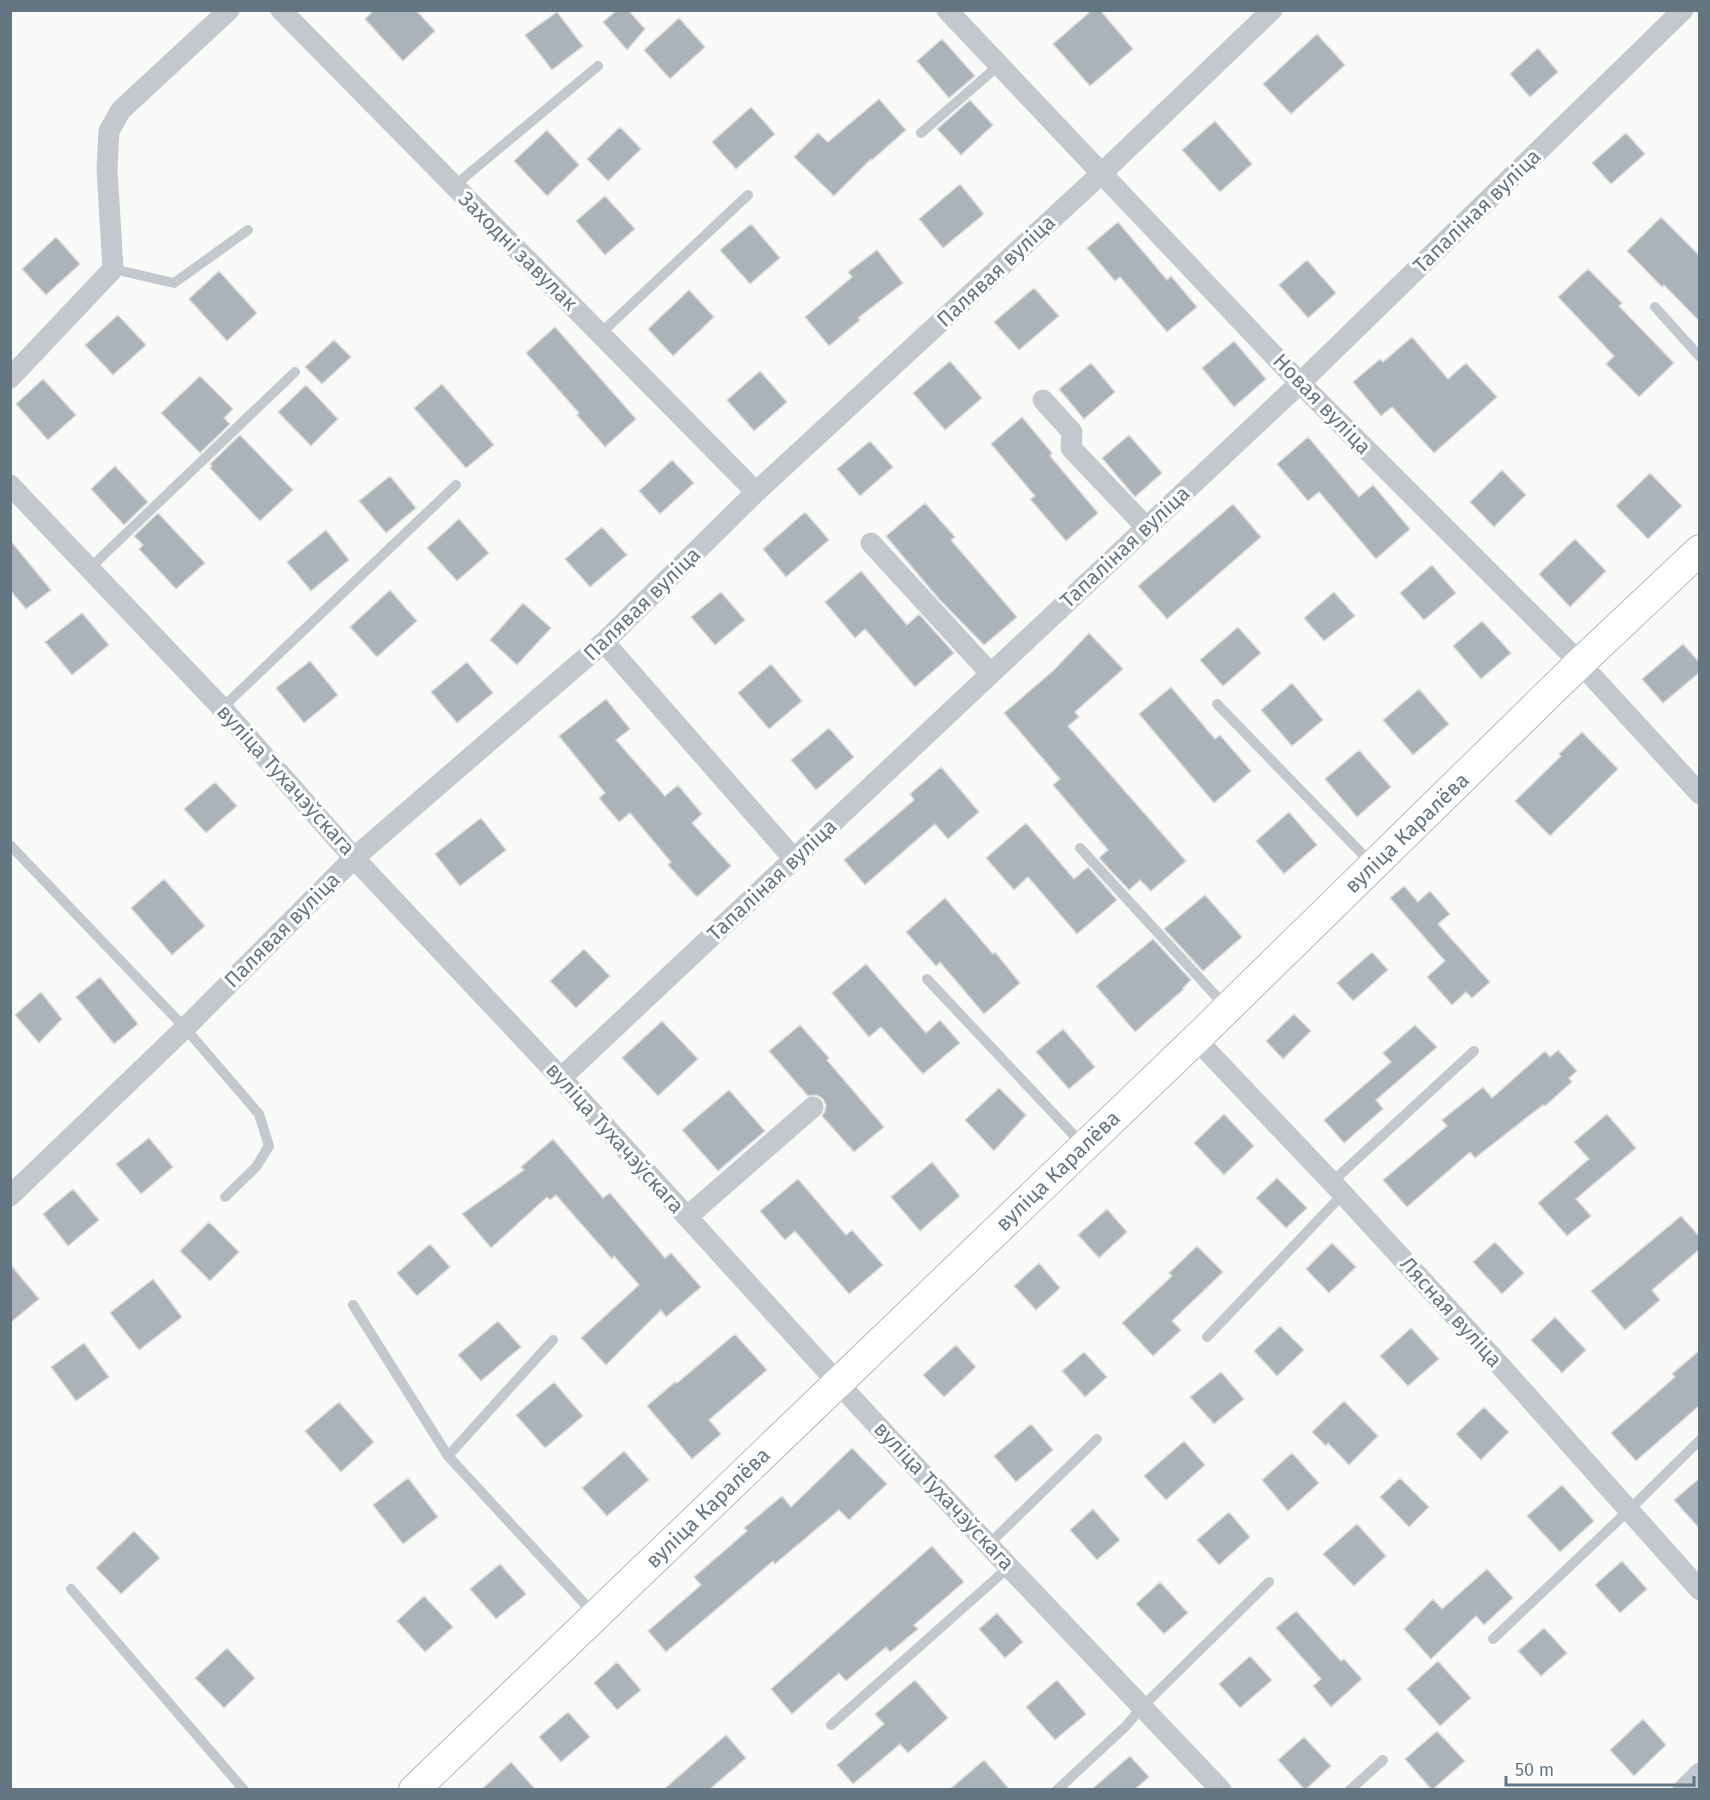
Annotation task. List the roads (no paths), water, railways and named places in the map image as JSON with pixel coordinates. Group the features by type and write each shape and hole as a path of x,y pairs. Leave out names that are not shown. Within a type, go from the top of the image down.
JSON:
{"main road":[{"name":"вуліца Каралёва","path":"414,1790 1196,1039 1580,663 1700,550"}],"street":[{"path":"10,378 113,269 107,169 109,131 121,110 229,10"},
{"name":"Заходні завулак","path":"281,10 756,492"},
{"name":"Новая вуліца","path":"947,10 1300,383 1580,663 1700,794"},
{"name":"Палявая вуліца","path":"10,1196 185,1028 354,858 604,642 756,492 1102,173 1272,10"},
{"name":"Тапаліная вуліца","path":"561,1078 1300,383 1683,10"},
{"path":"1043,400 1072,432 1071,448 1146,527"},
{"name":"вуліца Тухачэўскага","path":"10,485 222,708 354,858 561,1078 838,1383 1221,1790"},
{"path":"871,543 991,674"},
{"path":"604,642 794,859"},
{"name":"Лясная вуліца","path":"1196,1039 1497,1362 1700,1590"},
{"path":"687,1217 813,1107"},
{"path":"1683,1790 1700,1773"}],"lane":[{"path":"454,186 598,66"},
{"path":"921,133 998,66"},
{"path":"600,334 748,195"},
{"path":"113,269 174,283 248,230"},
{"path":"1655,307 1700,357"},
{"path":"90,568 295,372"},
{"path":"222,708 456,485"},
{"path":"1217,704 1373,866"},
{"path":"10,845 185,1028 259,1114 269,1146 256,1167 225,1197"},
{"path":"1080,848 1227,1009"},
{"path":"927,979 1084,1146"},
{"path":"1207,1337 1337,1188 1474,1051"},
{"path":"353,1305 448,1456 595,1616"},
{"path":"448,1456 553,1340"},
{"path":"989,1544 1097,1438"},
{"path":"1493,1639 1700,1440"},
{"path":"831,1725 1010,1567"},
{"path":"1057,1790 1125,1727 1143,1706 1269,1582"},
{"path":"71,1589 244,1790"},
{"path":"1350,1790 1383,1760"}]}
